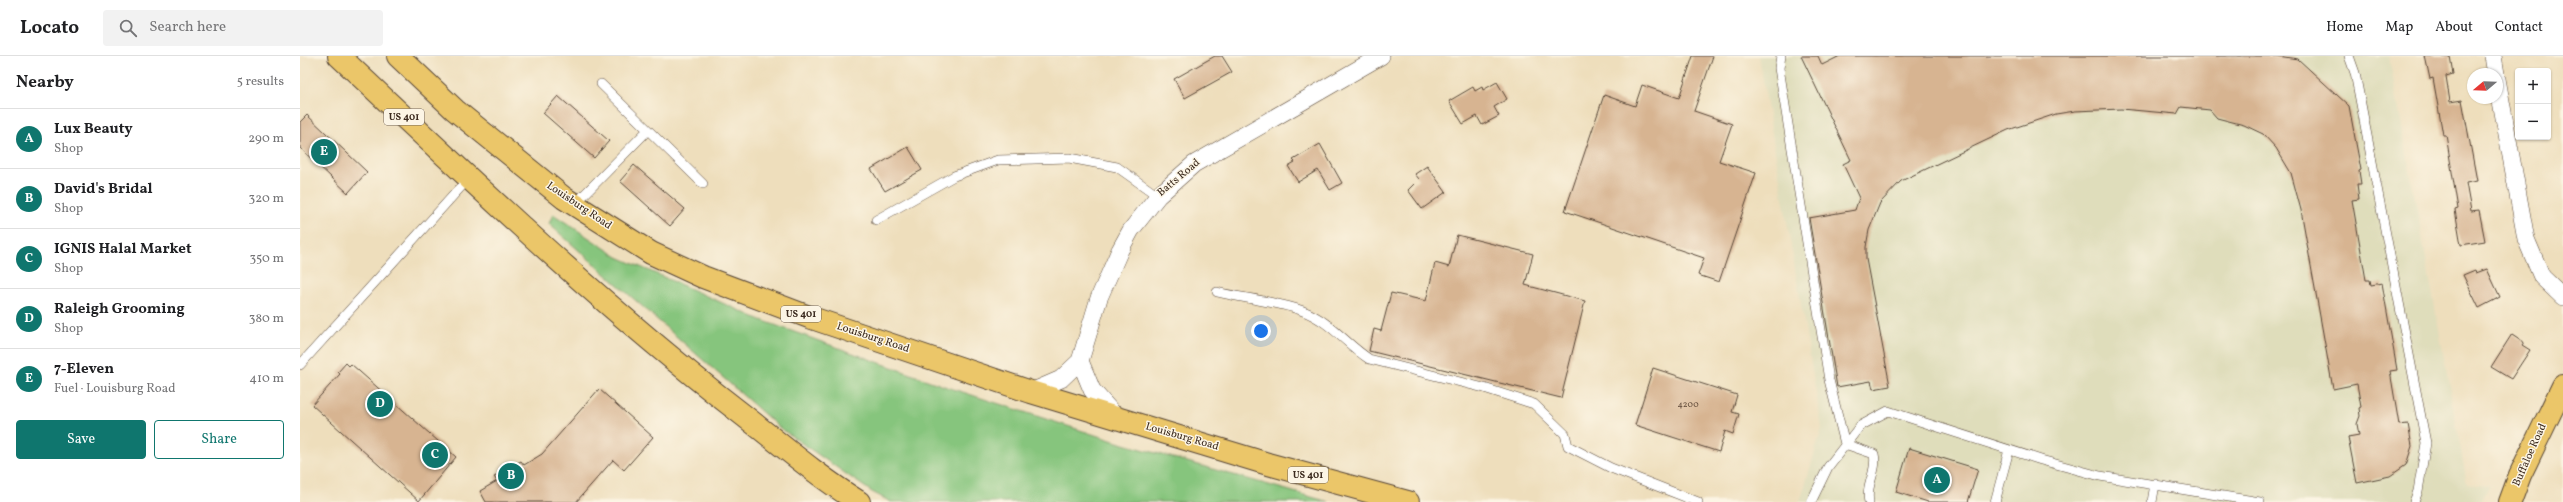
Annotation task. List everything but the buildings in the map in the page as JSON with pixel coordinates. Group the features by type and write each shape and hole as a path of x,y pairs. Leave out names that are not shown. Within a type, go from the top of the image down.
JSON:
{"main road":[{"name":"US 401","path":"339,56 469,178 658,349 791,455 859,502"},
{"name":"Louisburg Road","path":"398,56 455,110 574,205 651,253 703,277 809,317 1031,392 1268,464 1408,502"},
{"name":"Buffaloe Road","path":"2510,502 2520,475 2563,386"}],"street":[{"name":"Batts Road","path":"1031,392 1061,380 1070,373 1080,360 1099,298 1120,250 1131,230 1158,196 1194,164 1380,56"},
{"path":"2493,56 2495,68"},
{"path":"2502,104 2526,239 2542,277 2563,297"},
{"path":"1080,360 1092,390 1117,418"}],"lane":[{"path":"1781,56 1778,68 1796,186 1829,380 1845,444"},
{"path":"2349,56 2355,73 2382,207 2426,443 2418,491 2414,502"},
{"path":"601,84 703,184"},
{"path":"574,205 648,130"},
{"path":"876,220 954,176 998,160 1069,158 1117,167 1158,196"},
{"path":"300,365 469,178"},
{"path":"1217,292 1303,311 1337,331 1353,348 1369,359 1534,404 1565,434 1568,446 1610,468 1698,502"},
{"path":"1811,502 1828,467 1860,426 1888,411 2009,450 2100,476 2260,502"},
{"path":"1845,444 1874,454 1876,463 1867,492 1869,502"},
{"path":"1995,502 2009,450"},
{"path":"2152,502 2154,484"}],"shaded area":[{"path":"1759,56 2389,56 2467,484 2489,486 2481,502 1800,502 1822,428"}],"green space":[{"path":"553,214 618,257 761,320 944,386 1117,442 1329,502 891,502 872,492 780,428 549,224"}],"place":[{"name":"7-Eleven","path":"324,152"},
{"name":"Raleigh Grooming","path":"380,404"},
{"name":"IGNIS Halal Market","path":"435,455"},
{"name":"David's Bridal","path":"511,476"},
{"name":"Lux Beauty","path":"1937,480"}]}
